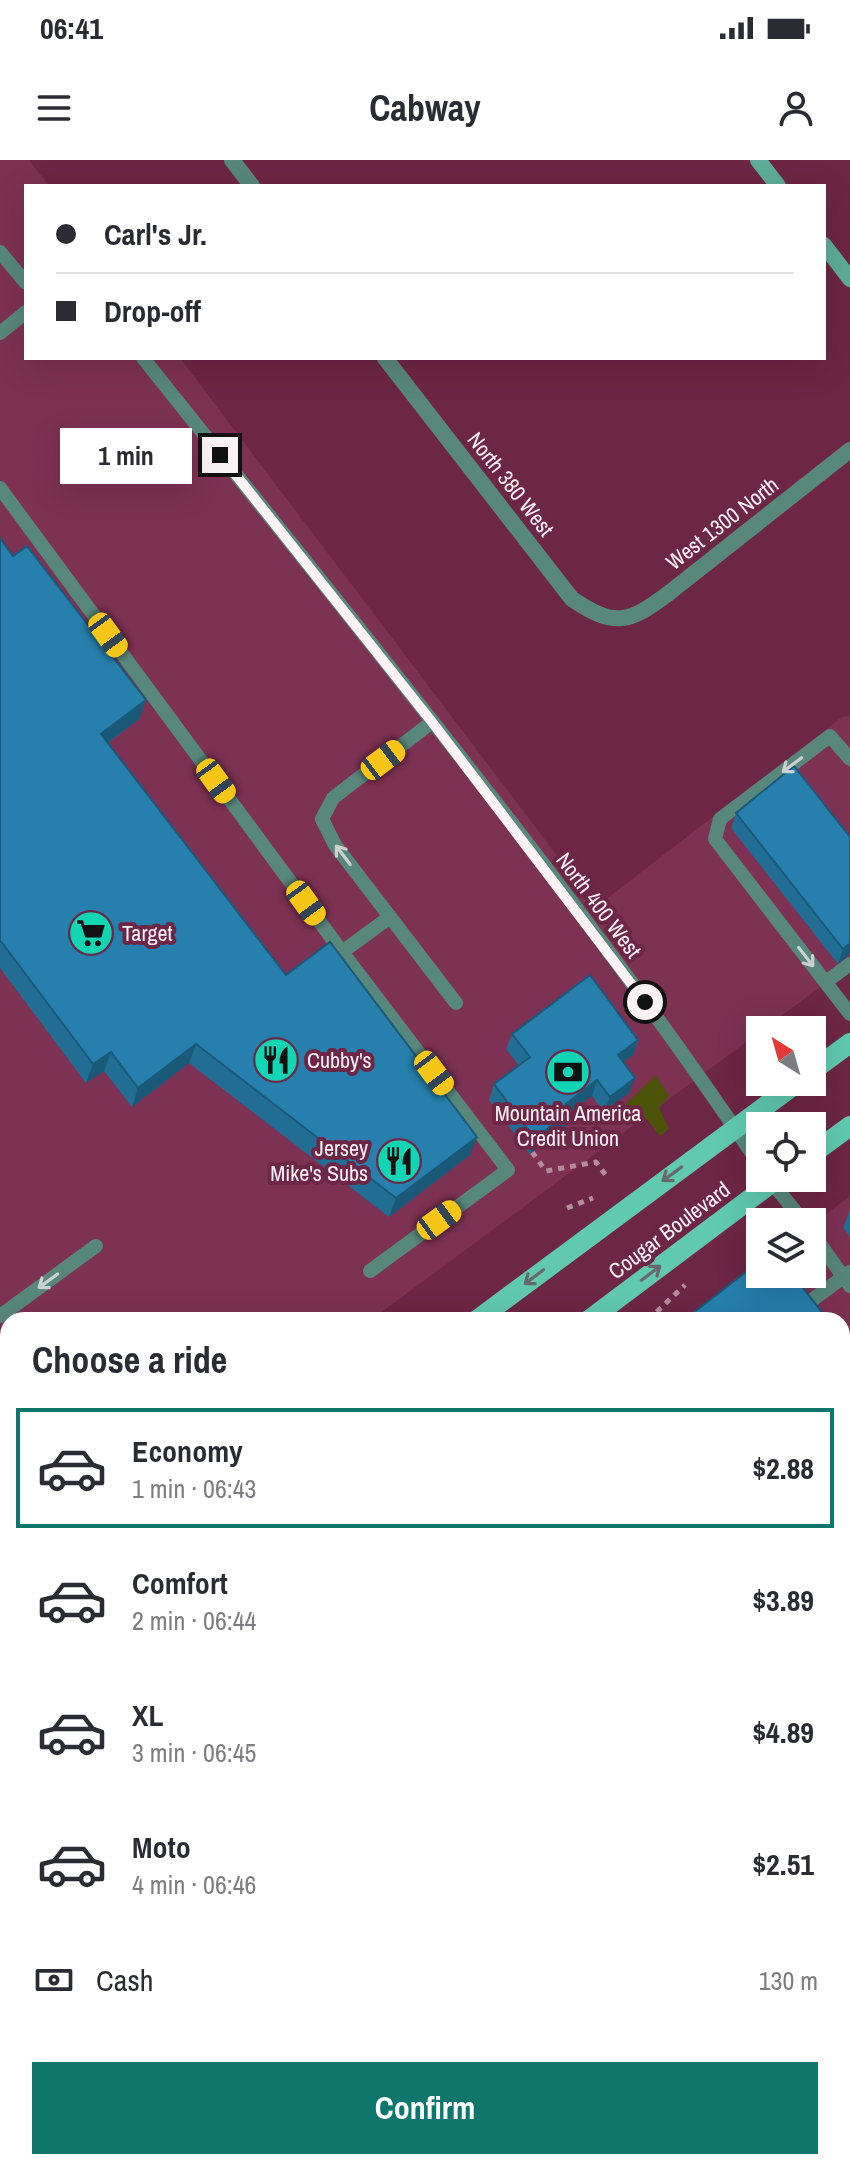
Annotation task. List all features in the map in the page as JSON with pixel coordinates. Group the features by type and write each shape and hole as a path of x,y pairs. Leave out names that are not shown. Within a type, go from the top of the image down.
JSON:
{"main road":[{"path":"826,1061 850,1043"},
{"name":"Cougar Boulevard","path":"487,1312 779,1096"},
{"path":"826,1144 850,1126"},
{"name":"Cougar Boulevard","path":"600,1312 757,1192"}],"street":[{"path":"232,160 250,184"},
{"path":"758,160 776,184"},
{"path":"826,248 850,279"},
{"name":"North 380 West","path":"387,360 572,599 595,614 615,621"},
{"name":"West 1300 North","path":"615,621 642,613 850,450"}],"lane":[{"path":"0,252 24,281"},
{"path":"0,333 24,314"},
{"name":"North 400 West","path":"145,360 512,826 679,1047 746,1144"},
{"path":"0,488 342,952 508,1170 370,1271"},
{"path":"432,722 333,798 322,819 335,845 456,1003"},
{"path":"850,759 830,736 720,819 715,839 850,1014"},
{"path":"342,952 390,917"},
{"path":"826,982 850,964"},
{"path":"5,1312 96,1246"},
{"path":"797,1312 848,1278 826,1250"}],"path":[{"path":"532,1152 546,1171 596,1162 607,1177"}],"shaded area":[{"path":"0,160 29,160 47,184 24,184 24,360 182,360 596,907 842,717 850,716 850,965 781,1016 746,1016 746,1042 382,1312 0,1312"},
{"path":"850,1196 850,1312 703,1312 746,1283 746,1288 826,1288 826,1214"}],"green space":[{"path":"656,1075 669,1096 659,1108 669,1129 660,1136 644,1116 632,1111 627,1115 622,1108"}],"building":[{"path":"0,538 13,556 27,546 146,700 101,734 286,975 330,942 477,1137 396,1198 196,1044 138,1088 111,1052 93,1064 0,940"},
{"path":"794,766 850,837 850,943 843,949 736,813"},
{"name":"Mountain America Credit Union","path":"590,975 638,1040 618,1055 635,1078 610,1097 597,1080 566,1104 571,1110 535,1139 494,1084 530,1057 512,1034"},
{"path":"746,1272 746,1288 803,1288 822,1312 694,1312"}],"place":[{"name":"Target","path":"91,933"},
{"name":"Cubby's","path":"276,1060"},
{"name":"Mountain America Credit Union","path":"568,1072"},
{"name":"Jersey Mike's Subs","path":"399,1161"}],"route":[{"path":"220,455 432,722 645,1002"}]}
